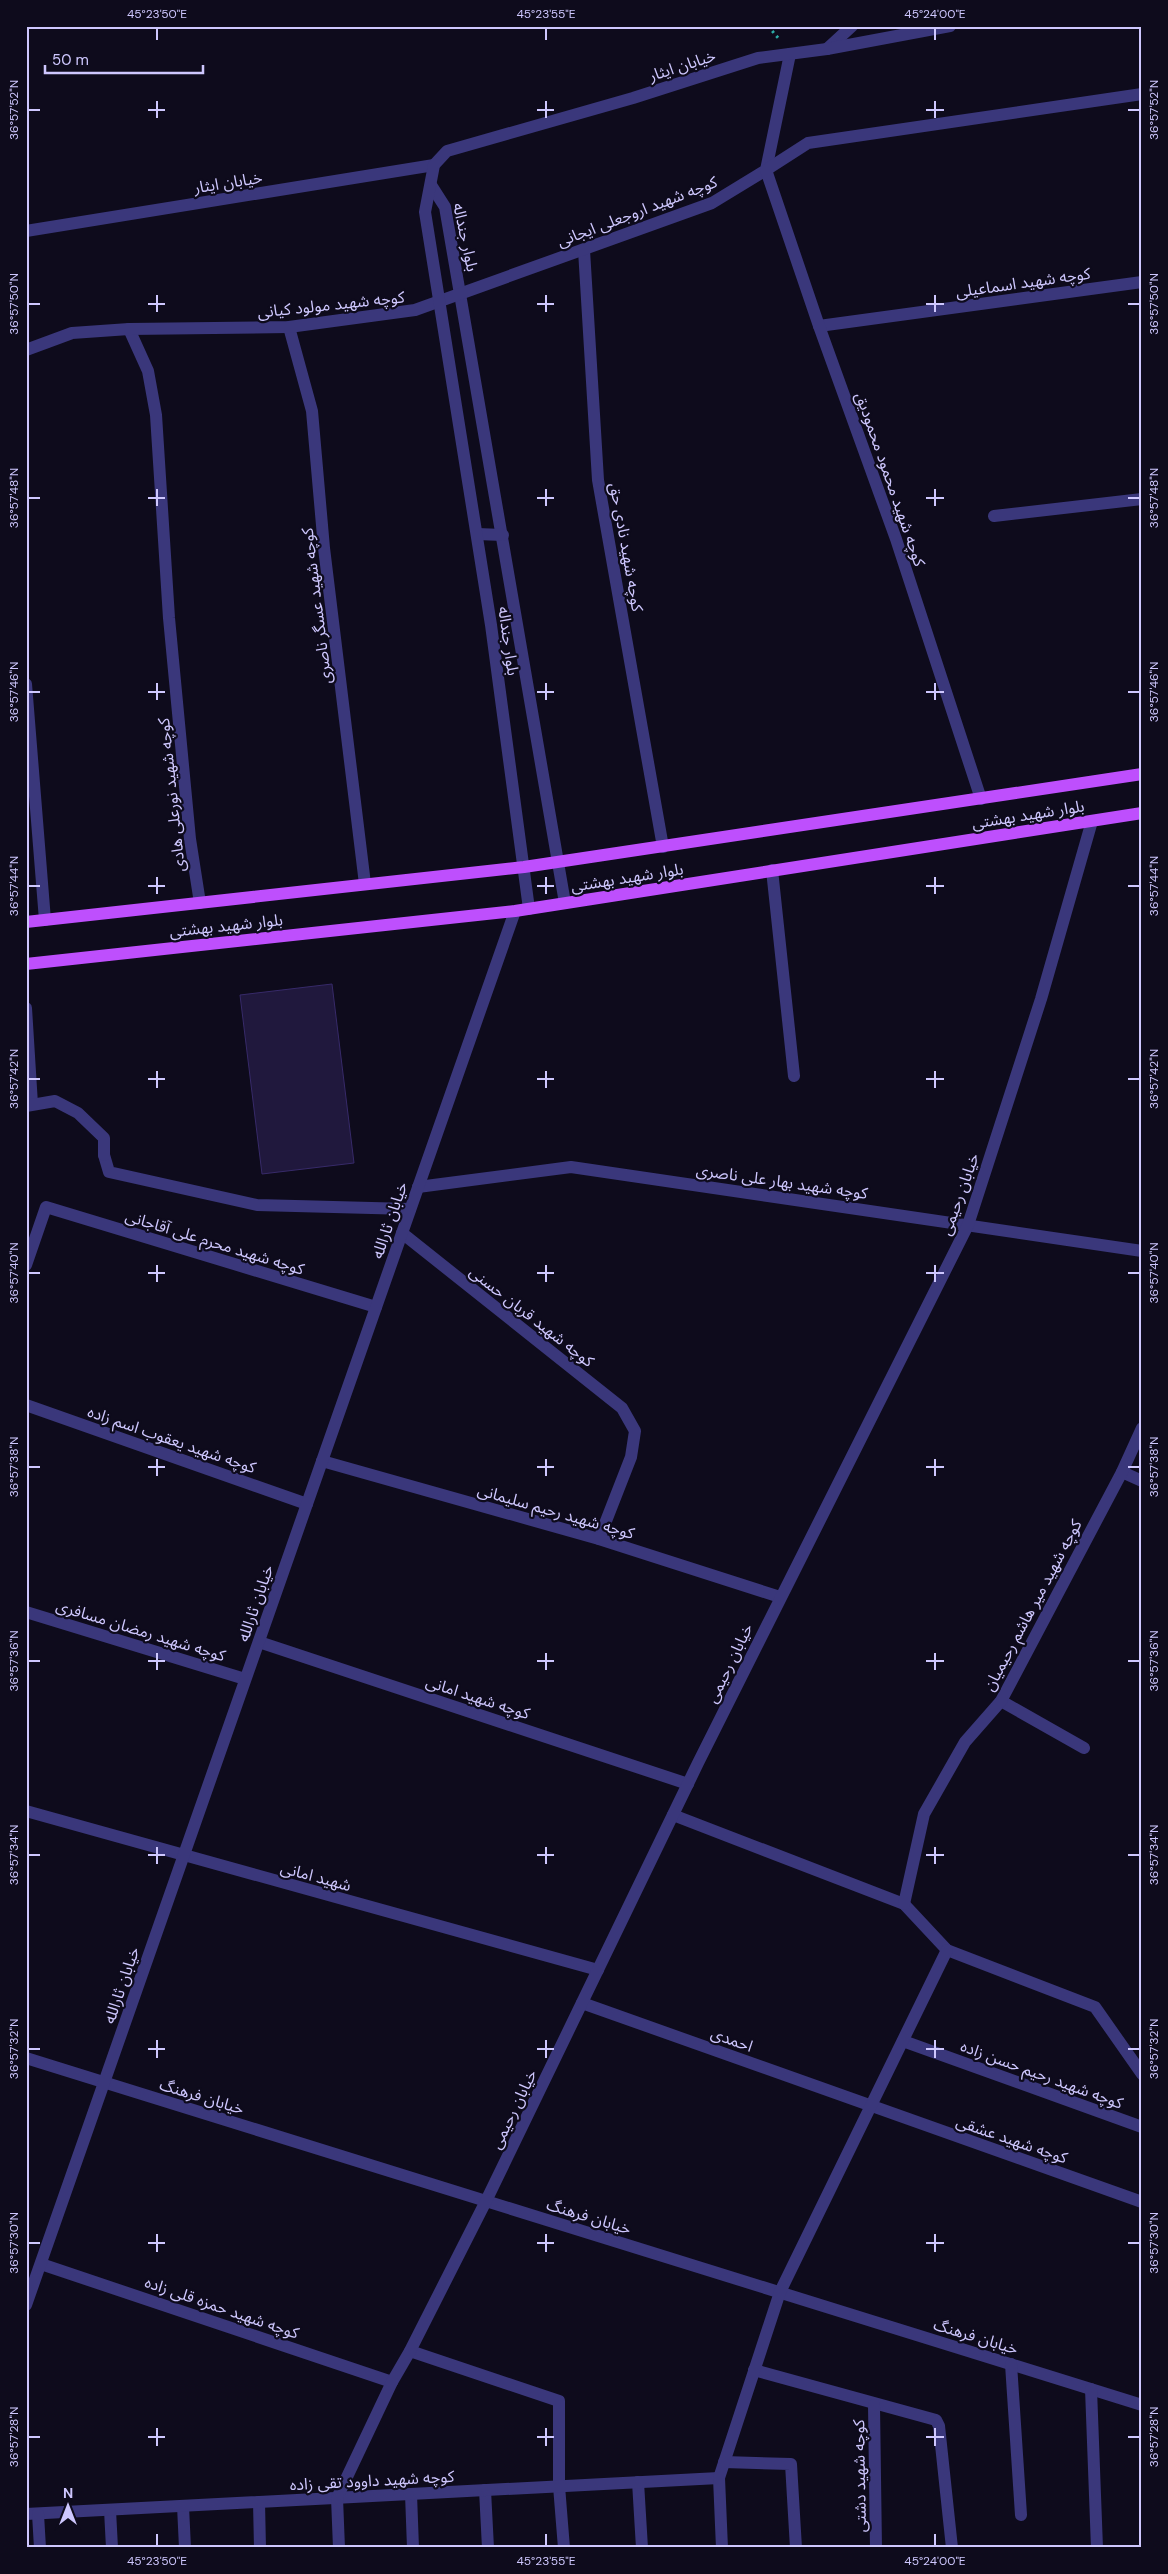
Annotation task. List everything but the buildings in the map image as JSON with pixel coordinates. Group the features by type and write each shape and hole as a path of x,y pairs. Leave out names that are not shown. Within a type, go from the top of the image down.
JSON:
{"main road":[{"name":"بلوار شهید بهشتی","path":"26,922 524,868 1142,774"},
{"name":"بلوار شهید بهشتی","path":"26,964 515,911 1142,813"}],"street":[{"path":"827,50 852,26"},
{"name":"خیابان ایثار","path":"26,231 434,165 447,152 758,58 827,50 950,26"},
{"path":"766,170 790,54"},
{"name":"کوچه شهید اروجعلی ایجانی","path":"461,296 712,203 808,143 1142,94"},
{"path":"431,185 434,165"},
{"name":"کوچه شهید محمود محمودیق","path":"766,170 819,326 896,539 981,799"},
{"name":"بلوار جنداله","path":"431,185 445,207 565,903"},
{"name":"بلوار جنداله","path":"431,185 425,212 476,534 529,909"},
{"name":"کوچه شهید نادی حق","path":"584,250 598,480 663,847"},
{"name":"کوچه شهید اسماعیلی","path":"819,326 1142,282"},
{"name":"کوچه شهید مولود کیانی","path":"26,350 72,333 129,329 289,327 416,310 461,296"},
{"name":"کوچه شهید عسگر ناصری","path":"289,327 312,411 324,548 365,884"},
{"name":"کوچه شهید نورعلی هادی","path":"129,329 148,371 156,415 169,618 190,839 200,903"},
{"path":"994,516 1142,498"},
{"path":"476,534 503,535"},
{"path":"26,684 44,920"},
{"name":"خیابان رحیمی","path":"337,2498 392,2382 410,2351 486,2201 780,1597 968,1225 1041,999 1092,821"},
{"path":"772,870 794,1076"},
{"name":"خیابان ثارالله","path":"26,2305 515,911"},
{"path":"26,1008 29,1105 55,1101 78,1113 104,1138 104,1155 109,1172 257,1205 410,1209"},
{"name":"کوچه شهید بهار علی ناصری","path":"418,1186 571,1167 1142,1251"},
{"name":"کوچه شهید محرم علی آقاجانی","path":"26,1264 46,1207 376,1307"},
{"name":"کوچه شهید قربان حسنی","path":"402,1233 622,1408 634,1431 625,1477 599,1540"},
{"name":"کوچه شهید یعقوب اسم زاده","path":"26,1405 307,1504"},
{"name":"کوچه شهید میر هاشم رحیمیان","path":"904,1904 924,1814 964,1742 1001,1701 1122,1472 1142,1428"},
{"name":"کوچه شهید رحیم سلیمانی","path":"322,1461 599,1540 780,1597"},
{"path":"1122,1472 1142,1481"},
{"name":"کوچه شهید رمضان مسافری","path":"26,1612 245,1680"},
{"name":"کوچه شهید امانی","path":"258,1642 688,1784"},
{"path":"1001,1701 1084,1748"},
{"name":"شهید امانی","path":"26,1811 598,1970"},
{"path":"673,1815 904,1904 947,1950 1095,2007 1142,2074"},
{"path":"722,2548 719,2478 780,2292 947,1950"},
{"name":"احمدی","path":"582,2003 871,2107"},
{"name":"کوچه شهید رحیم حسن زاده","path":"903,2041 1142,2127"},
{"name":"خیابان فرهنگ","path":"26,2058 1142,2404"},
{"name":"کوچه شهید عشقی","path":"871,2107 1142,2202"},
{"name":"کوچه شهید حمزه قلی زاده","path":"41,2264 392,2382"},
{"path":"410,2351 559,2401 560,2486 564,2548"},
{"path":"1011,2364 1021,2515"},
{"path":"754,2370 874,2405 936,2420 939,2426 952,2548"},
{"path":"1091,2389 1097,2548"},
{"name":"کوچه شهید دشتی","path":"874,2405 876,2548"},
{"path":"724,2462 791,2464 796,2548"},
{"name":"کوچه شهید داوود تقی زاده","path":"32,2514 719,2478"},
{"path":"638,2482 642,2548"},
{"path":"485,2490 488,2548"},
{"path":"411,2494 413,2548"},
{"path":"337,2498 339,2548"},
{"path":"258,2502 260,2548"},
{"path":"183,2506 185,2548"},
{"path":"110,2510 112,2548"},
{"path":"32,2514 40,2548"}]}
